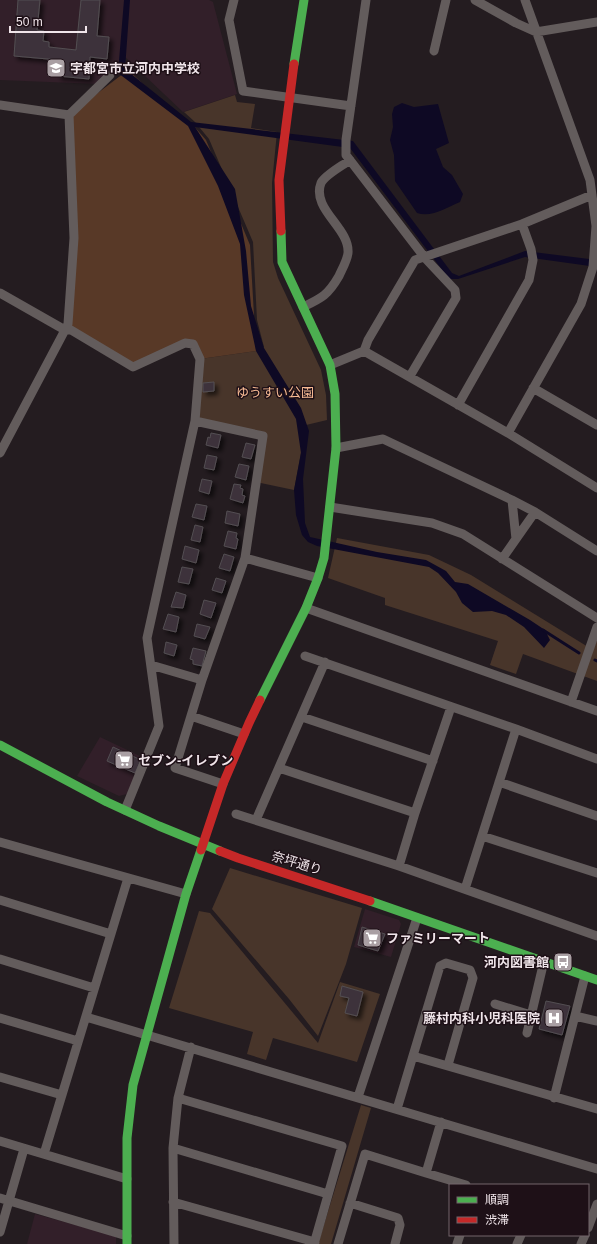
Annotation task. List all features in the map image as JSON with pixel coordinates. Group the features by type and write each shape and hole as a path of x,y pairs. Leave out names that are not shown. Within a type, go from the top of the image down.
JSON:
{"street":[{"path":"234,0 229,20 242,91 351,106"},
{"path":"4,1200 128,1240 127,1138 133,1085 186,894 223,784 244,734 306,608 324,558 336,448 335,394 330,365 282,262 279,180 289,97 304,0"},
{"path":"366,0 346,144 346,155 431,256 455,290 456,298 410,376"},
{"path":"434,51 446,0"},
{"path":"474,0 536,32 597,22"},
{"path":"508,433 581,304 593,263 596,226 592,196 594,180 525,0"},
{"path":"0,453 68,324 74,238 69,115 110,75"},
{"path":"0,105 69,115"},
{"path":"302,307 321,298 332,288 344,266 348,252 345,239 323,205 320,194 321,184 324,178 350,160"},
{"path":"330,365 364,351 368,340 415,260 431,256 522,224 592,196"},
{"path":"458,405 529,280 532,255 522,224"},
{"path":"0,293 65,330 71,330 133,367 185,343 193,344 200,359 194,421 146,638 159,726 125,810"},
{"path":"364,351 508,433 597,488"},
{"path":"533,388 597,425"},
{"path":"194,421 263,436 245,558 202,680 175,768 223,784"},
{"path":"336,448 383,439 535,512 597,551"},
{"path":"512,500 516,539"},
{"path":"330,507 432,523 463,534 597,618"},
{"path":"502,559 535,512"},
{"path":"245,558 318,578"},
{"path":"306,608 597,711"},
{"path":"571,702 597,628"},
{"path":"305,656 451,706 597,759"},
{"path":"256,820 325,662"},
{"path":"151,665 202,680"},
{"path":"399,866 451,706"},
{"path":"191,716 244,734"},
{"path":"302,717 433,761"},
{"path":"465,889 516,729"},
{"name":"奈坪通り","path":"0,745 125,810 238,858 326,886 597,980"},
{"path":"279,768 415,813"},
{"path":"499,782 597,816"},
{"path":"236,814 399,866 597,936"},
{"path":"482,836 597,873"},
{"path":"0,842 186,894"},
{"path":"44,1154 128,878"},
{"path":"0,900 111,934"},
{"path":"358,1097 417,918"},
{"path":"0,959 94,988"},
{"path":"527,1033 544,962"},
{"path":"397,1109 440,966 446,963 470,970 473,978 448,1066"},
{"path":"554,1098 585,976"},
{"path":"495,1004 531,1016"},
{"path":"575,1016 597,1021"},
{"path":"86,1017 597,1168"},
{"path":"0,1018 78,1041"},
{"path":"174,1244 173,1148 178,1098 191,1047"},
{"path":"412,1056 554,1098 597,1109"},
{"path":"0,1077 62,1095"},
{"path":"174,1202 314,1243 342,1146 178,1098"},
{"path":"426,1173 441,1122"},
{"path":"0,1141 127,1179"},
{"path":"0,1232 4,1200 24,1148"},
{"path":"173,1148 328,1194"},
{"path":"338,1244 365,1154 463,1184"},
{"path":"350,1203 398,1218 400,1224 395,1244"},
{"path":"589,1224 597,1204"}],"shaded area":[{"name":"宇都宮市立河内中学校","path":"0,0 209,0 213,2 237,94 183,112 124,56 98,84 0,80"},
{"path":"124,0 130,0 125,69 191,122 353,141 452,273 459,276 525,251 597,260 597,267 525,257 458,279 449,279 350,148 195,127 235,189 246,251 251,306 264,348 301,408 309,431 303,479 305,523 310,537 377,552 426,560 446,571 455,582 468,584 545,630 550,640 544,648 524,627 506,615 492,611 473,612 462,603 456,592 438,573 429,567 317,546 308,542 302,535 296,515 294,490 301,453 296,419 256,351 244,295 240,244 218,186 188,126 118,73"},
{"path":"128,70 162,101 193,125 206,140 250,245 256,351 200,359 193,344 133,367 71,330 69,115"},
{"path":"402,103 414,107 438,104 449,143 436,149 443,167 452,175 463,194 460,202 434,213 417,213 395,181 394,155 390,140 393,127 392,114 394,107"},
{"path":"100,737 144,758 127,794 119,796 77,776"},
{"path":"365,909 399,920 401,924 391,957 354,947"},
{"path":"35,1214 116,1236 116,1244 27,1244"}],"green space":[{"name":"ゆうすい公園","path":"235,95 237,102 255,104 251,128 277,132 272,183 273,262 278,278 321,370 326,395 327,420 306,425 294,490 256,482 263,436 195,421 200,359 256,351 264,347 257,320 253,242 209,139 195,122 184,112"},
{"path":"337,538 429,555 471,575 593,650 597,640 597,681 523,654 516,674 490,665 498,641 385,605 385,598 328,578"},
{"path":"230,868 362,908 346,964 318,1036 289,999 212,909"},
{"path":"199,911 210,913 318,1043 340,982 380,994 357,1062 273,1038 266,1060 247,1054 253,1032 169,1008"},
{"path":"361,1105 371,1108 331,1244 318,1244"}],"building":[{"path":"18,0 40,0 37,30 44,31 43,41 49,42 49,47 76,50 81,0 100,0 97,36 109,37 107,59 90,57 89,79 58,76 59,60 14,56"},
{"path":"214,382 214,391 203,392 203,383"},
{"path":"211,433 221,435 218,448 206,445 208,437 210,438"},
{"path":"246,443 255,445 251,459 242,457"},
{"path":"207,455 217,457 214,470 204,468"},
{"path":"239,464 249,466 246,480 235,477"},
{"path":"202,479 212,481 209,494 199,491"},
{"path":"234,484 241,485 240,488 243,489 242,495 245,496 243,503 230,499"},
{"path":"196,504 207,506 204,520 192,517"},
{"path":"227,511 240,514 238,526 225,523"},
{"path":"195,525 203,527 200,542 191,540"},
{"path":"228,531 237,533 236,538 238,539 236,549 224,546"},
{"path":"185,546 199,550 196,563 182,559"},
{"path":"224,554 234,557 230,571 219,568"},
{"path":"182,567 193,569 189,584 178,582"},
{"path":"216,578 226,581 222,593 212,590"},
{"path":"176,592 186,595 183,608 171,607"},
{"path":"204,600 216,603 211,618 200,614"},
{"path":"168,614 179,617 176,632 163,629"},
{"path":"197,624 210,627 205,639 194,636"},
{"path":"166,642 177,645 174,656 164,653"},
{"path":"193,648 206,651 202,666 193,664 193,660 190,659"},
{"name":"セブン-イレブン","path":"113,747 141,760 135,773 107,761"},
{"name":"ファミリーマート","path":"362,927 385,934 378,951 358,945"},
{"path":"342,986 363,992 357,1016 345,1013 349,998 340,996"},
{"name":"藤村内科小児科医院","path":"546,1001 570,1006 562,1035 539,1029"}],"waterway":[{"path":"543,630 579,653"}],"traffic: fast":[{"path":"294,64 304,0"},
{"path":"260,700 306,608 318,578 324,558 336,448 335,394 330,365 282,262 281,231"},
{"path":"0,745 107,802 159,826 220,851"},
{"path":"127,1244 127,1138 133,1085 186,894 201,850"},
{"path":"370,901 597,980"}],"traffic: jam":[{"path":"281,231 279,180 294,64"},
{"path":"201,850 223,784 260,700"},
{"path":"220,851 370,901"}],"place":[{"name":"宇都宮市立河内中学校","path":"56,68"},
{"name":"セブン-イレブン","path":"124,760"},
{"name":"ファミリーマート","path":"372,938"},
{"name":"河内図書館","path":"563,962"},
{"name":"藤村内科小児科医院","path":"554,1018"}]}
